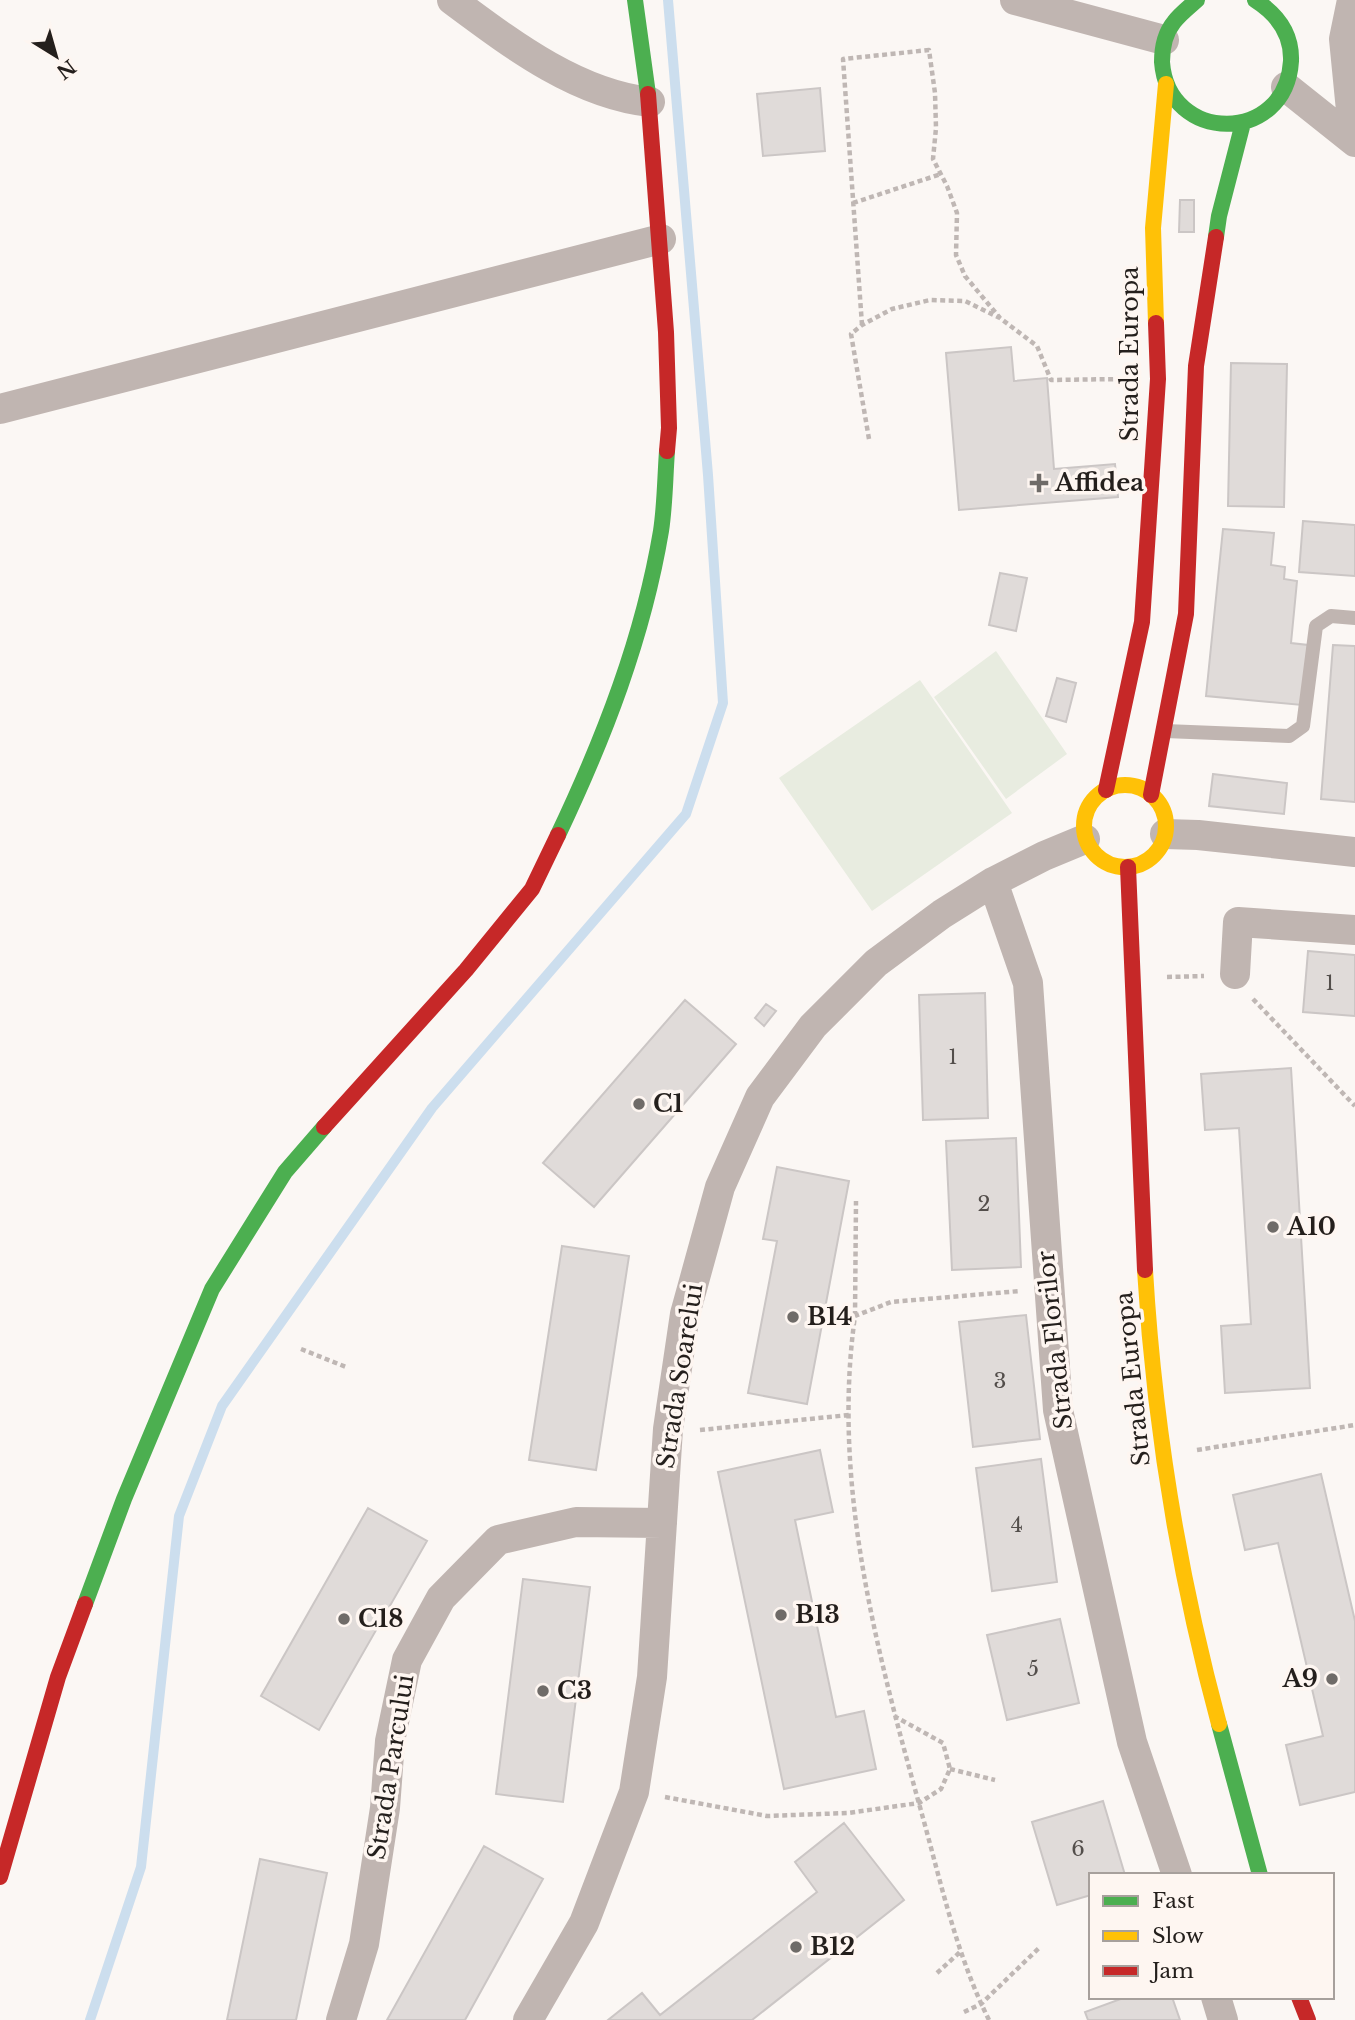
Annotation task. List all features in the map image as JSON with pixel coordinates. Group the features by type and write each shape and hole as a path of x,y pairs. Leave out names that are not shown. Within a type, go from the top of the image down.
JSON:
{"street":[{"path":"452,0 547,65 624,99 650,102"},
{"path":"0,1877 58,1677 124,1499 212,1289 285,1172 466,970 532,889 588,771 636,643 661,530 669,428 650,102 645,52 635,0"},
{"path":"1015,0 1164,40 1177,16 1198,0"},
{"path":"1166,84 1175,100 1206,121 1224,124 1243,122 1260,115 1275,103 1286,87 1291,71 1292,53 1280,22 1268,8 1255,0"},
{"path":"1280,22 1285,0"},
{"path":"1352,0 1344,39 1354,141"},
{"name":"Strada Europa","path":"1106,790 1142,622 1158,379 1153,228 1166,84 1161,69 1164,40"},
{"path":"1286,87 1354,141"},
{"path":"1151,795 1186,614 1196,366 1219,216 1243,122"},
{"path":"0,409 660,239"},
{"path":"1129,786 1151,795 1160,806 1165,819 1165,834 1152,857 1141,864 1128,867 1110,864 1095,854 1086,839 1084,825 1087,811 1095,798 1106,790 1129,786"},
{"path":"1165,834 1198,835 1355,852"},
{"name":"Strada Soarelui","path":"528,2020 584,1923 634,1792 652,1677 668,1429 685,1314 720,1186 760,1097 813,1026 876,963 942,914 993,882 1044,856 1086,839"},
{"name":"Strada Europa","path":"1128,867 1150,1358 1162,1456 1200,1652 1260,1873"},
{"name":"Strada Florilor","path":"993,882 1028,983 1058,1410 1132,1742 1176,1873"},
{"path":"1234,974 1238,922 1355,930"},
{"name":"Strada Parcului","path":"341,2020 364,1944 385,1808 390,1741 407,1660 441,1598 498,1540 576,1522 662,1523"},
{"path":"1217,1999 1223,2020"},
{"path":"1300,1999 1308,2020"}],"lane":[{"path":"1164,731 1289,736 1303,726 1316,626 1331,616 1355,618"}],"path":[{"path":"862,325 843,59 929,50 935,105 933,159 957,213 956,255 965,276 1000,318"},
{"path":"853,203 941,174"},
{"path":"869,439 851,334 892,309 930,300 965,301 1000,318 1037,346 1051,380 1158,379"},
{"path":"1132,979 1234,974 1249,995 1355,1106"},
{"path":"856,1201 855,1316 849,1358 853,1504 879,1654 894,1715 960,1952 989,2020"},
{"path":"855,1316 891,1302 1048,1287"},
{"path":"301,1349 346,1367"},
{"path":"668,1429 697,1431 849,1415"},
{"path":"1162,1456 1355,1425"},
{"path":"634,1792 767,1816 848,1813 919,1803 941,1789 950,1769 943,1743 894,1715"},
{"path":"950,1769 995,1780"},
{"path":"964,2012 981,2004 1040,1947"},
{"path":"937,1973 960,1952"}],"shaded area":[{"path":"996,651 1067,754 1006,799 934,697"},
{"path":"920,680 1012,813 872,911 779,778"}],"building":[{"path":"820,88 825,151 763,156 757,94"},
{"path":"1180,200 1194,200 1194,232 1179,232"},
{"path":"1011,347 1014,381 1047,378 1054,469 1115,464 1118,497 959,510 946,353"},
{"path":"1231,363 1287,364 1284,507 1228,506"},
{"path":"1303,521 1355,525 1355,576 1299,572"},
{"path":"1223,529 1274,533 1271,565 1285,567 1284,579 1297,581 1291,643 1308,645 1302,705 1206,696"},
{"path":"1000,573 1027,578 1016,631 989,625"},
{"path":"1333,645 1355,646 1355,802 1321,799"},
{"path":"1057,678 1076,683 1066,722 1046,716"},
{"path":"1213,774 1287,783 1284,814 1209,806"},
{"path":"1308,951 1355,955 1355,1016 1303,1012"},
{"path":"985,993 988,1118 923,1120 919,995"},
{"name":"C1","path":"685,1000 736,1044 594,1207 543,1163"},
{"path":"766,1004 776,1011 764,1026 755,1018"},
{"name":"A10","path":"1291,1068 1310,1388 1225,1393 1221,1326 1251,1324 1239,1128 1205,1130 1201,1074"},
{"path":"1016,1138 1021,1267 952,1270 946,1141"},
{"name":"B14","path":"777,1167 849,1181 807,1404 748,1393 777,1241 763,1239"},
{"path":"562,1246 629,1256 596,1470 529,1460"},
{"path":"1026,1315 1040,1439 973,1447 959,1322"},
{"name":"B13","path":"820,1450 833,1512 795,1520 836,1717 864,1711 876,1769 784,1789 718,1472"},
{"path":"1041,1459 1057,1582 992,1591 976,1468"},
{"name":"A9","path":"1321,1474 1355,1621 1355,1792 1300,1805 1286,1745 1323,1736 1278,1543 1245,1550 1233,1495"},
{"name":"C18","path":"368,1508 427,1541 319,1730 261,1696"},
{"name":"C3","path":"523,1579 590,1587 563,1802 496,1794"},
{"path":"1060,1619 1079,1703 1007,1720 987,1635"},
{"path":"1103,1801 1124,1873 1089,1873 1089,1896 1057,1905 1032,1822"},
{"name":"B12","path":"844,1823 904,1900 752,2020 608,2020 642,1993 660,2015 817,1892 795,1862"},
{"path":"484,1846 543,1879 465,2020 387,2020"},
{"path":"260,1859 327,1873 296,2020 227,2020"},
{"path":"1121,1999 1173,1999 1180,2020 1088,2020 1085,2012"}],"waterway":[{"path":"90,2020 141,1867 179,1516 222,1406 432,1108 686,814 723,703 708,475 668,0"}],"traffic: fast":[{"path":"635,0 648,94"},
{"path":"1197,0 1179,16 1168,31 1162,62 1169,89 1184,108 1204,120 1227,124 1250,120 1270,108 1284,89 1291,61 1289,42 1282,26 1255,0"},
{"path":"1216,237 1243,123"},
{"path":"558,835 591,762 633,649 661,531 667,451"},
{"path":"85,1604 124,1499 212,1289 285,1172 324,1127"},
{"path":"1219,1724 1259,1873"}],"traffic: slow":[{"path":"1156,323 1153,228 1166,84"},
{"path":"1125,785 1141,789 1154,797 1162,810 1166,826 1162,842 1154,855 1141,863 1125,867 1109,863 1096,855 1088,842 1084,826 1088,810 1096,797 1109,789 1125,785"},
{"path":"1145,1270 1155,1385 1170,1499 1192,1612 1219,1724"}],"traffic: jam":[{"path":"648,94 666,332 669,428 667,451"},
{"path":"1151,795 1186,614 1196,366 1216,237"},
{"path":"1106,790 1142,622 1158,379 1156,323"},
{"path":"324,1127 466,970 532,889 558,835"},
{"path":"1128,867 1145,1270"},
{"path":"0,1877 58,1677 85,1604"},
{"path":"1300,1999 1308,2020"}],"place":[{"name":"Affidea","path":"1039,483"},
{"name":"C1","path":"639,1104"},
{"name":"A10","path":"1273,1227"},
{"name":"B14","path":"793,1317"},
{"name":"B13","path":"781,1615"},
{"name":"C18","path":"344,1619"},
{"name":"A9","path":"1332,1679"},
{"name":"C3","path":"543,1691"},
{"name":"B12","path":"796,1947"}]}
